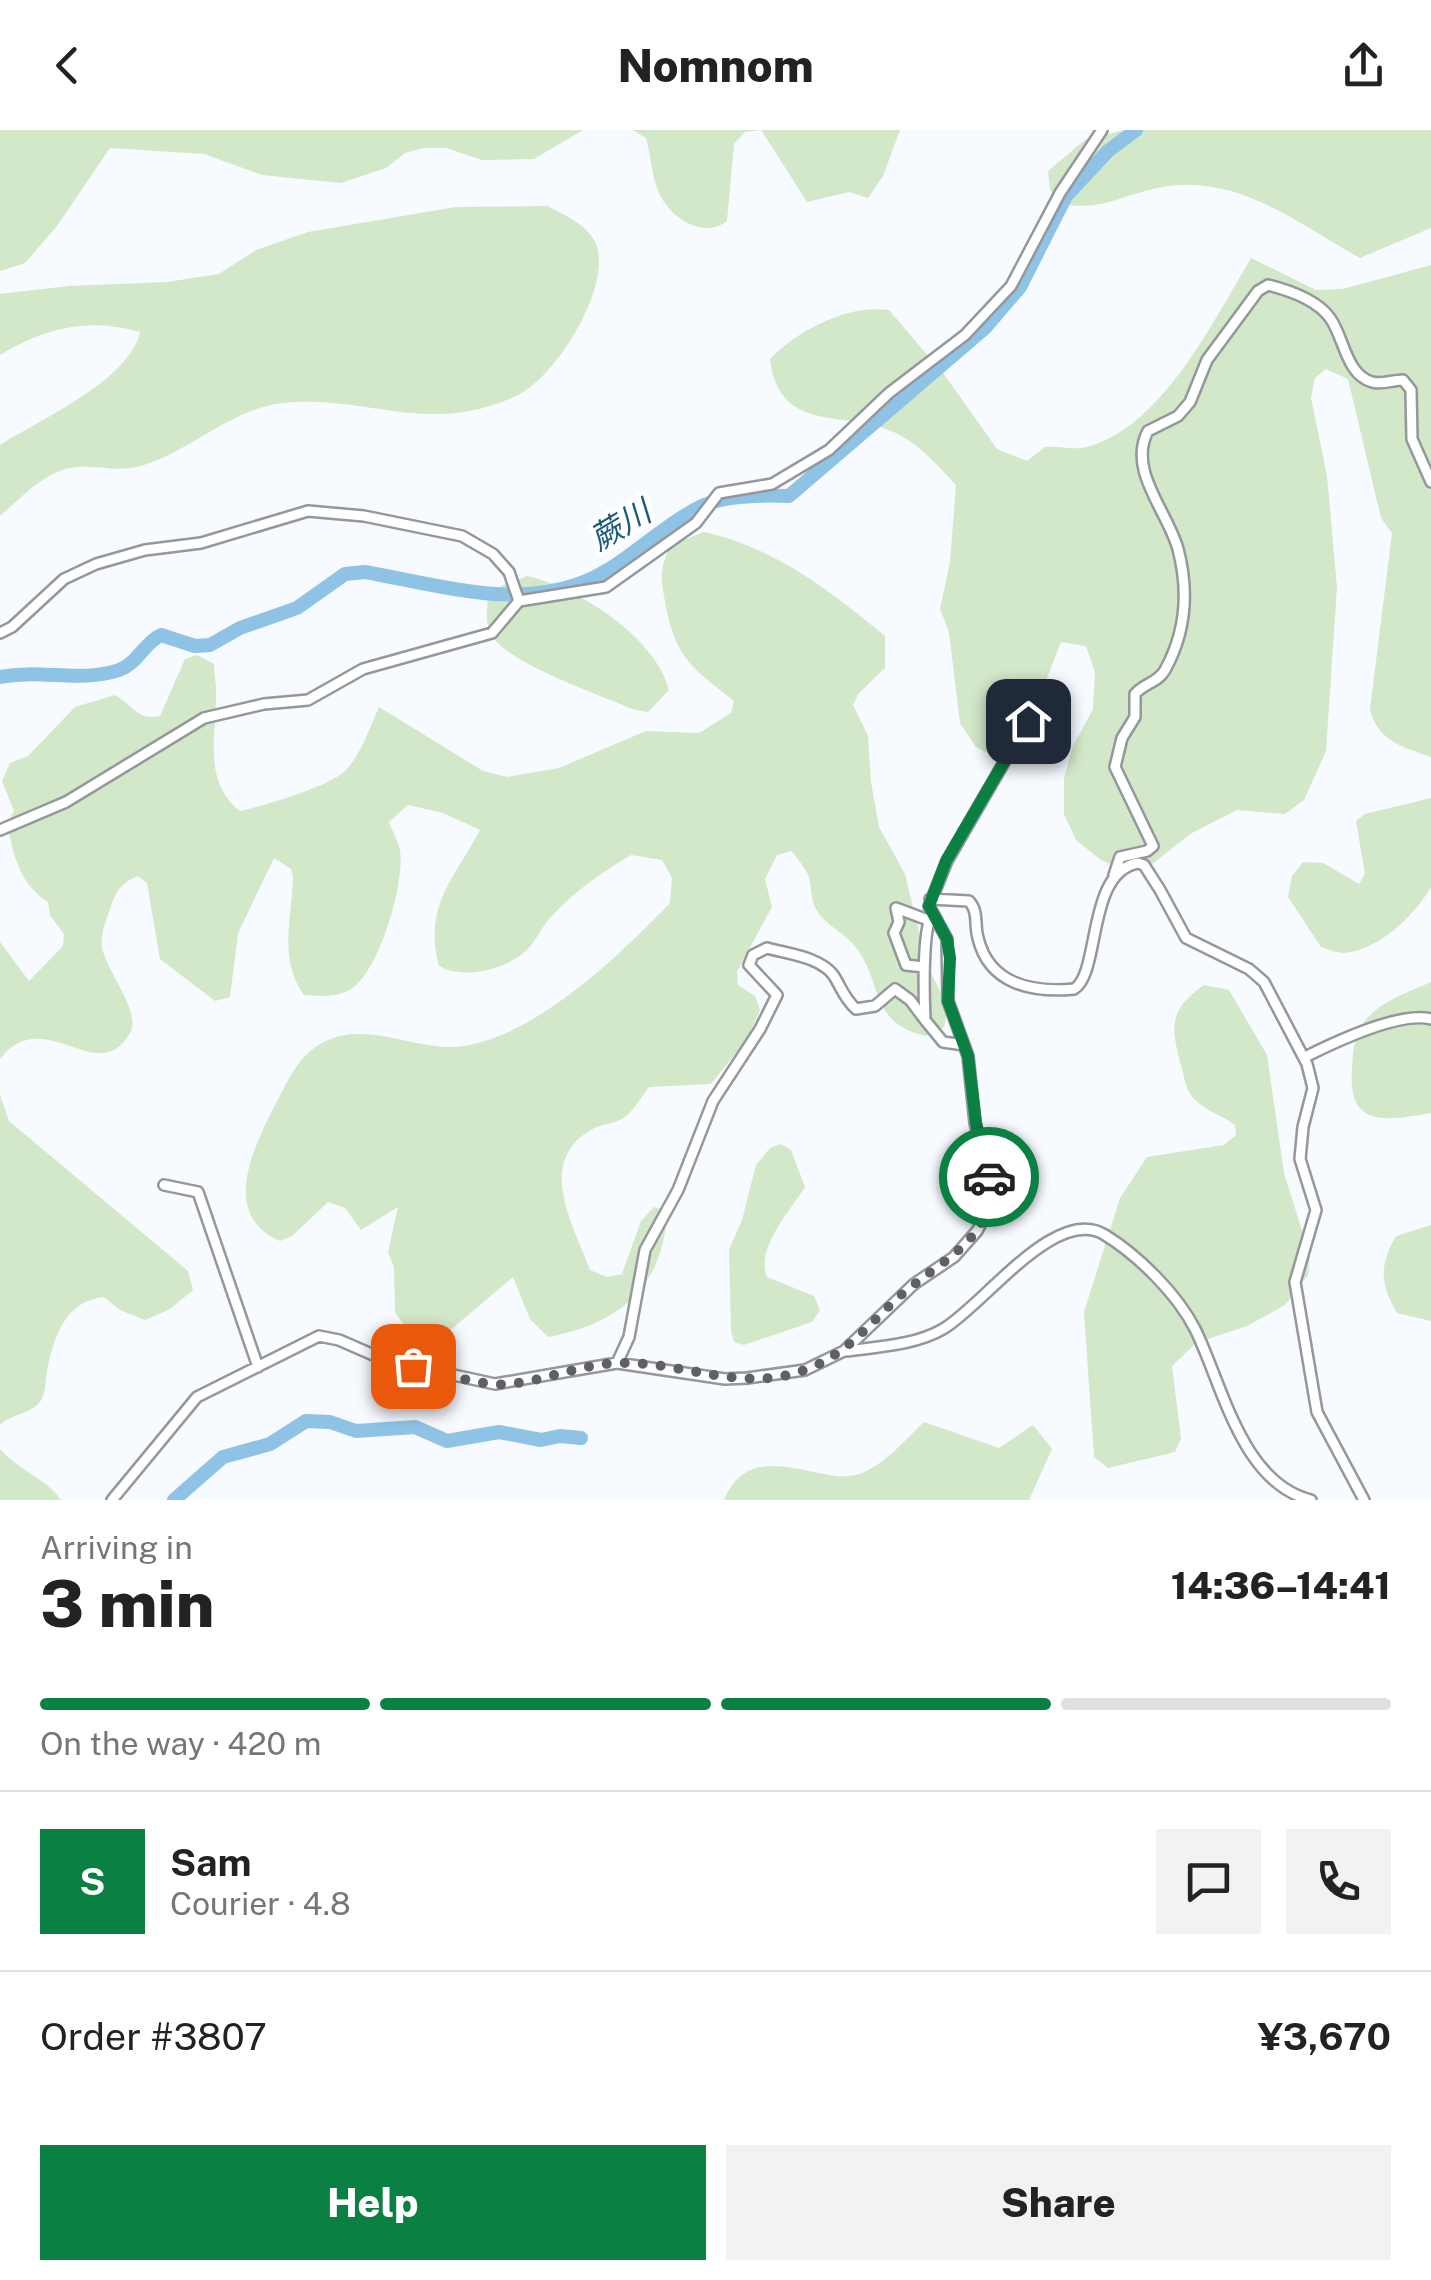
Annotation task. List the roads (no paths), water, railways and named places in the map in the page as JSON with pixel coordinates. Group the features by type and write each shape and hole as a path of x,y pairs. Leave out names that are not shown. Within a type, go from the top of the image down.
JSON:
{"street":[{"path":"0,830 66,802 204,718 308,700 363,668 492,632 520,602 606,587 696,524 719,493 772,484 829,450 997,304 1102,130"},
{"path":"930,899 968,900 974,907 982,951 988,964 1004,979 1015,984 1068,990 1082,985 1095,920 1120,857 1147,851 1152,846 1147,828 1118,779 1118,751 1135,717 1135,694 1159,679 1186,624 1178,547 1146,475 1141,449 1148,431 1178,416 1190,402 1207,360 1258,291 1268,285 1282,288 1328,314 1359,376 1367,381 1378,384 1402,380 1407,384 1411,390 1412,439 1431,482"},
{"path":"0,632 12,627 64,579 96,564 145,550 201,544 308,511 379,519 462,536 493,554 516,585 520,602"},
{"path":"925,1020 924,967 930,899 946,861 1028,721"},
{"path":"1112,883 1128,864 1144,866 1186,938 1249,969 1264,982 1305,1057 1313,1088 1302,1127 1300,1159 1316,1210 1296,1282 1317,1412 1364,1500"},
{"path":"112,1500 197,1396 320,1336 384,1360 495,1384 617,1363 725,1379 748,1378 805,1370 844,1351 914,1284 954,1257 988,1210 990,1186 964,1045 948,1001 947,939 930,917 896,908 899,922 894,932 903,961 906,965 924,967"},
{"path":"617,1363 628,1337 645,1250 678,1190 714,1100 760,1029 777,994 749,965 754,956 766,948 826,968 836,978 842,996 856,1009 875,1006 895,988 910,1000 943,1042 964,1045"},
{"path":"1305,1057 1364,1030 1390,1026 1416,1015 1431,1019"},
{"path":"164,1185 198,1192 258,1367"},
{"path":"844,1351 886,1346 942,1330 1044,1245 1068,1230 1087,1228 1105,1234 1171,1296 1195,1330 1238,1433 1282,1487 1311,1500"}],"waterway":[{"name":"蕨川","path":"0,677 105,674 131,663 161,635 195,646 210,645 240,628 297,608 345,574 365,572 471,592 550,592 593,578 707,504 742,497 789,496 985,328 1020,287 1066,196 1108,151 1136,130"},
{"path":"174,1500 223,1457 270,1444 306,1421 330,1422 356,1431 415,1427 447,1441 499,1432 541,1440 560,1436 581,1438"}]}
